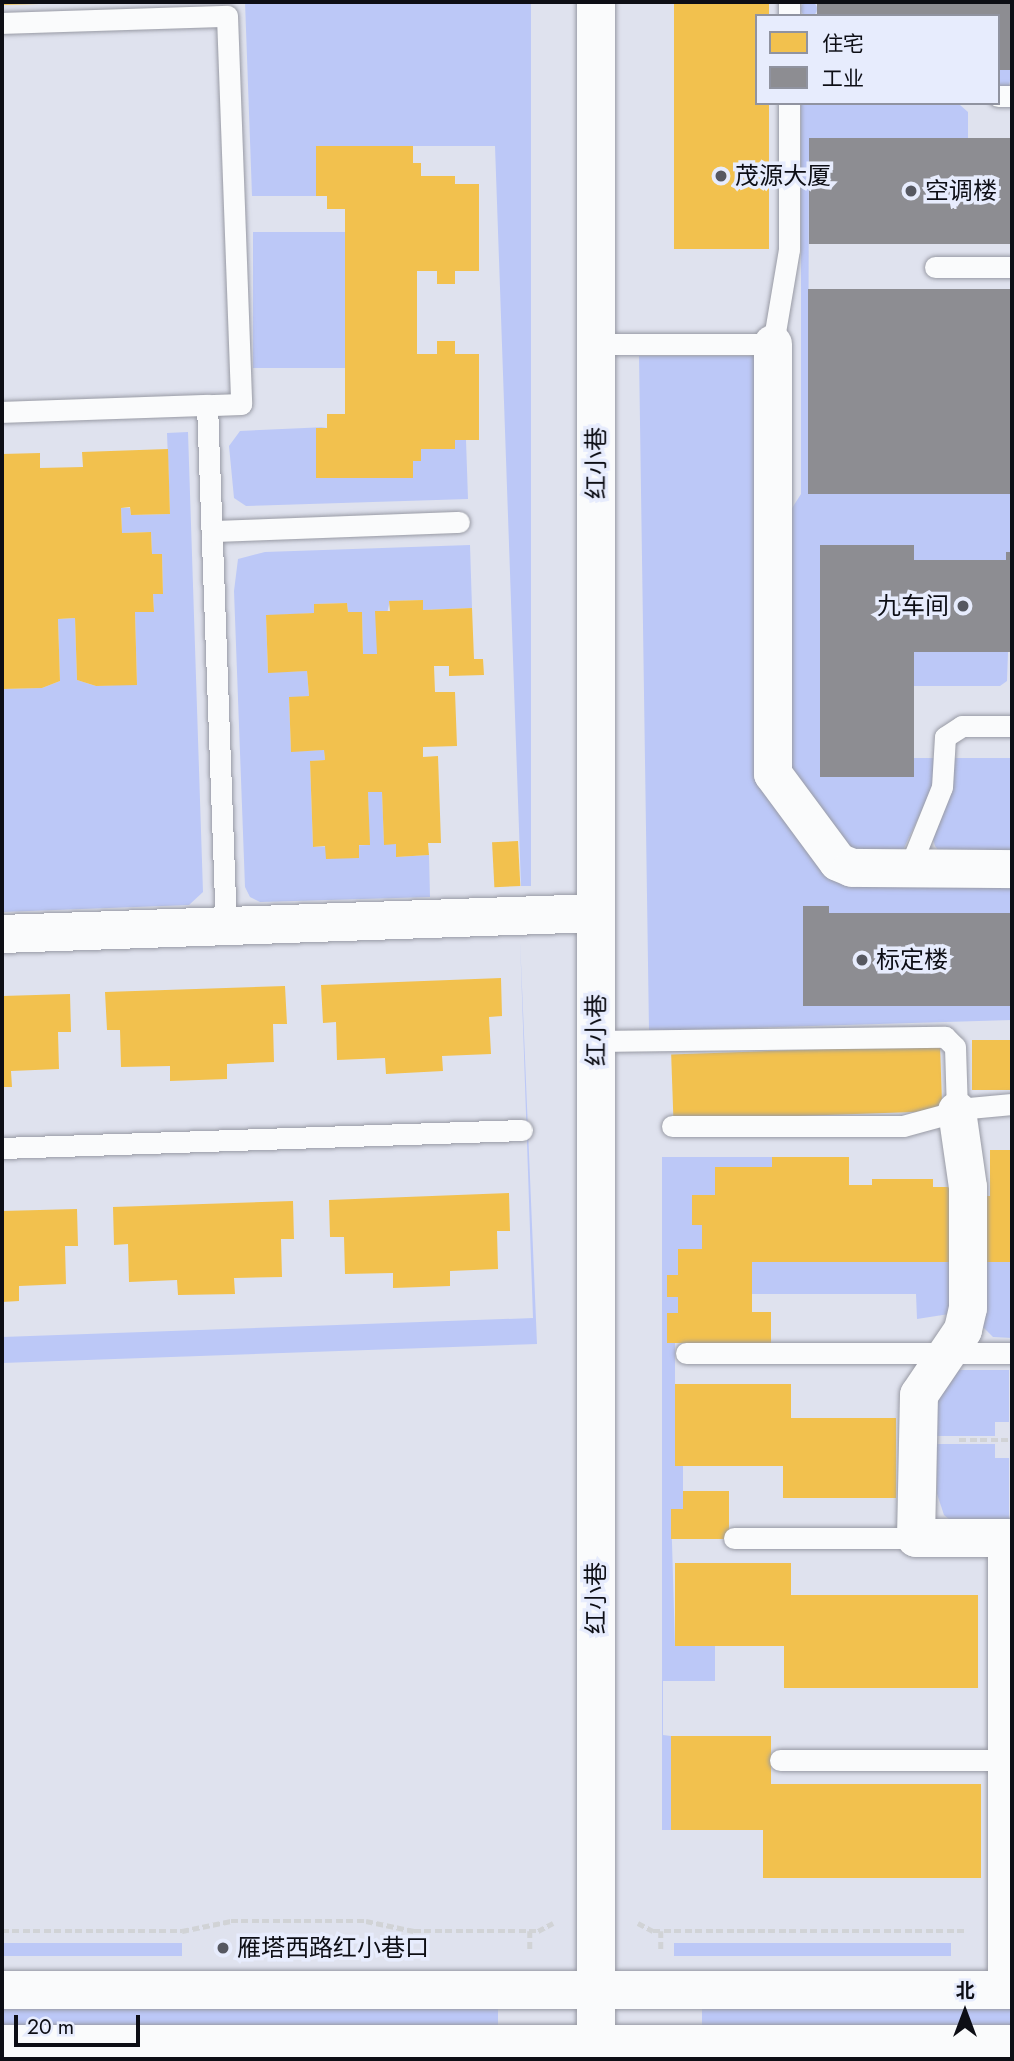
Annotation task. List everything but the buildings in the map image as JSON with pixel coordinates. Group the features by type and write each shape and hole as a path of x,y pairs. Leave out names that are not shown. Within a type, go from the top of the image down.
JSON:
{"street":[{"name":"红小巷","path":"596,2 596,2052"},
{"path":"773,344 773,774 838,862 859,869 1012,869"},
{"path":"2,934 596,913"},
{"path":"2,1990 1009,1990 1009,1538 916,1538 916,1410 922,1388 962,1330 968,1308 968,1187 957,1111"},
{"path":"2,2044 596,2052 1012,2044"}],"lane":[{"path":"2,23 227,16 241,404 2,412"},
{"path":"596,344 773,344 789,249 789,105"},
{"path":"935,267 1012,267"},
{"path":"208,405 226,927"},
{"path":"212,531 459,522"},
{"path":"908,869 942,787 944,737 962,726 1012,726"},
{"path":"596,1041 944,1037 955,1047 957,1111"},
{"path":"672,1126 903,1126 957,1111 1012,1104"},
{"path":"2,1148 522,1130"},
{"path":"687,1353 1012,1353"},
{"path":"734,1538 916,1538"},
{"path":"780,1760 1007,1760"}],"path":[{"path":"949,1440 1012,1440"},
{"path":"2,1931 183,1931 231,1921 366,1921 414,1931 653,1931"}],"shaded area":[{"path":"806,1 812,1 817,6 816,14 801,12 801,6"},
{"path":"245,2 531,2 531,886 521,886 495,146 316,146 316,196 252,196"},
{"path":"1000,70 1012,70 1009,86 1000,88"},
{"path":"801,105 960,105 968,112 968,138 809,139 808,494 1012,494 1012,552 1006,552 1006,560 914,560 914,758 934,758 934,785 903,850 854,852 787,771 787,516 801,494"},
{"path":"253,232 345,232 345,368 253,368"},
{"path":"639,356 762,356 762,778 837,880 1012,880 1012,913 829,913 829,906 804,906 803,1005 1012,1006 1012,1020 649,1031"},
{"path":"327,427 316,429 316,478 413,478 413,461 421,461 421,449 455,449 455,440 466,440 468,499 246,506 234,498 229,446 240,431"},
{"path":"188,432 203,892 189,905 2,912 2,689 42,688 60,681 58,619 75,618 77,680 96,686 137,684 135,612 154,612 153,594 163,593 162,554 152,554 151,532 122,533 121,508 130,508 131,515 170,514 167,433"},
{"path":"470,545 472,608 423,610 423,600 390,601 377,654 363,654 362,612 348,612 347,603 314,604 314,613 266,616 268,672 307,671 309,696 289,698 291,751 324,750 325,760 310,761 313,847 369,845 368,792 382,792 384,844 396,844 396,857 429,855 430,897 260,902 250,897 245,887 234,591 238,559 265,552"},
{"path":"914,652 1008,652 1007,681 1000,686 914,686"},
{"path":"952,758 1012,758 1012,853 940,852 935,846 932,836"},
{"path":"520,939 537,1344 2,1363 2,1337 533,1318"},
{"path":"662,1157 772,1157 772,1167 715,1167 715,1195 692,1195 692,1224 702,1225 702,1249 678,1249 678,1275 667,1276 667,1297 678,1297 678,1313 667,1313 668,1343 675,1343 675,1466 683,1466 683,1509 671,1509 675,1646 715,1646 715,1681 663,1681 663,1735 671,1736 671,1830 662,1830"},
{"path":"752,1262 954,1262 949,1314 917,1319 916,1294 752,1294"},
{"path":"981,1262 1012,1262 1012,1338 993,1337 982,1326"},
{"path":"955,1370 1009,1370 1009,1422 995,1422 995,1436 937,1436 937,1392"},
{"path":"937,1444 995,1444 995,1458 1009,1458 1009,1523 950,1520 944,1515 937,1494"},
{"path":"2,1943 182,1943 182,1956 2,1956"},
{"path":"674,1943 951,1943 951,1956 674,1956"},
{"path":"2,1999 498,1999 498,2027 2,2027"},
{"path":"702,1999 1012,1999 1012,2027 702,2027"}],"place":[{"name":"茂源大厦","path":"721,176"},
{"name":"空调楼","path":"911,191"},
{"name":"九车间","path":"963,606"},
{"name":"标定楼","path":"862,960"},
{"name":"雁塔西路红小巷口","path":"223,1948"}]}
